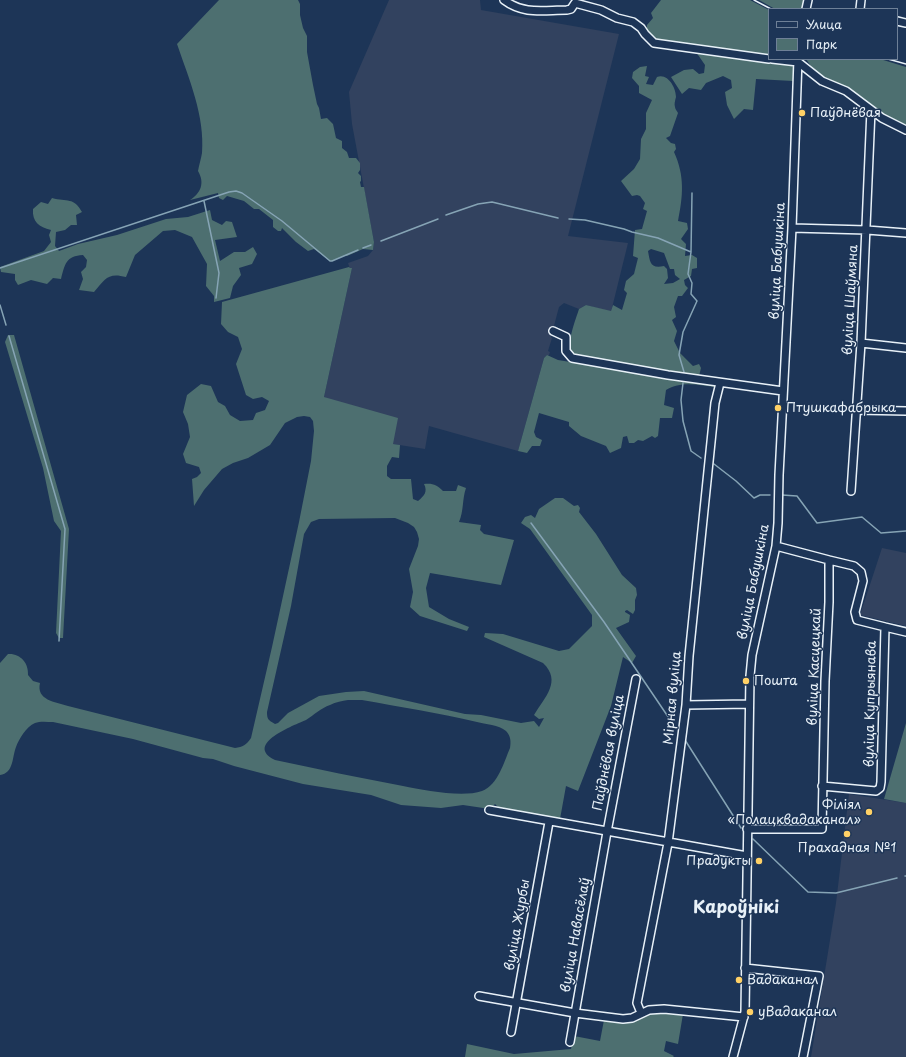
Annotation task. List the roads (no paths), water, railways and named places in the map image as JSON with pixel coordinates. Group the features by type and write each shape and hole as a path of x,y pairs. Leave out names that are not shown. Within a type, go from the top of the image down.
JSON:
{"street":[{"path":"504,0 517,8 534,11 567,10 572,9 575,3 601,10 617,18 633,22 641,28 654,43 768,59"},
{"path":"785,60 798,61 822,81 846,91 882,118 906,130"},
{"name":"вуліца Бабушкіна","path":"733,1057 744,1017 748,829 748,704 752,655 776,546 778,523 779,475 792,228 798,61"},
{"name":"вуліца Шаўмяна","path":"851,491 867,230 871,110"},
{"path":"792,228 867,230 906,233"},
{"path":"553,331 566,337 566,351 572,358 720,383 783,391"},
{"path":"861,343 906,348"},
{"name":"Мірная вуліца","path":"641,1013 637,1003 668,842 686,705 689,656 716,403 720,383"},
{"path":"857,410 906,411"},
{"path":"776,546 829,560"},
{"name":"вуліца Купрыянава","path":"822,786 876,791 880,788 885,627 857,620 854,612 862,581 861,572 854,566 829,560"},
{"name":"вуліца Касцецкай","path":"748,829 822,829 829,560"},
{"path":"885,627 906,632"},
{"name":"Паўднёвая вуліца","path":"607,832 636,679"},
{"path":"686,705 748,704"},
{"path":"489,810 548,822 747,856"},
{"name":"вуліца Журбы","path":"511,1032 548,822"},
{"name":"вуліца Навасёлаў","path":"570,1042 607,832"},
{"path":"745,968 819,976 803,1057"},
{"path":"479,996 623,1020 632,1018 649,1010 664,1008 744,1017"}],"waterway":[{"path":"0,268 229,192 236,191 242,193 282,221 330,261 358,250"},
{"path":"684,372 679,355 683,332 697,301 691,294 692,283 688,274 691,252 692,193"},
{"path":"204,201 219,273 216,298"},
{"path":"446,215 478,204 492,202 558,218"},
{"path":"381,241 438,219"},
{"path":"569,219 585,220 658,238 691,252"},
{"path":"363,248 371,245"},
{"path":"0,305 6,325"},
{"path":"9,336 65,529 59,641"},
{"path":"683,383 681,400 683,421 691,451 701,458"},
{"path":"714,464 736,481 754,498 760,495 770,495"},
{"path":"782,495 797,496 817,523 862,517 881,533 906,531"},
{"path":"531,523 604,622 675,727"},
{"path":"685,740 741,828"},
{"path":"753,839 808,892 836,893 897,878"}],"railway":[{"path":"754,0 769,8"},
{"path":"892,60 906,64"}],"place":[{"name":"Паўднёвая","path":"802,113"},
{"name":"Птушкафабрыка","path":"778,408"},
{"name":"Пошта","path":"746,681"},
{"name":"Філіял «Полацквадаканал»","path":"869,812"},
{"name":"Прахадная №1","path":"847,834"},
{"name":"Прадукты","path":"759,861"},
{"name":"Вадаканал","path":"739,980"},
{"name":"уВадаканал","path":"750,1012"}],"district":[{"name":"Кароўнікі","path":"736,908"}]}
